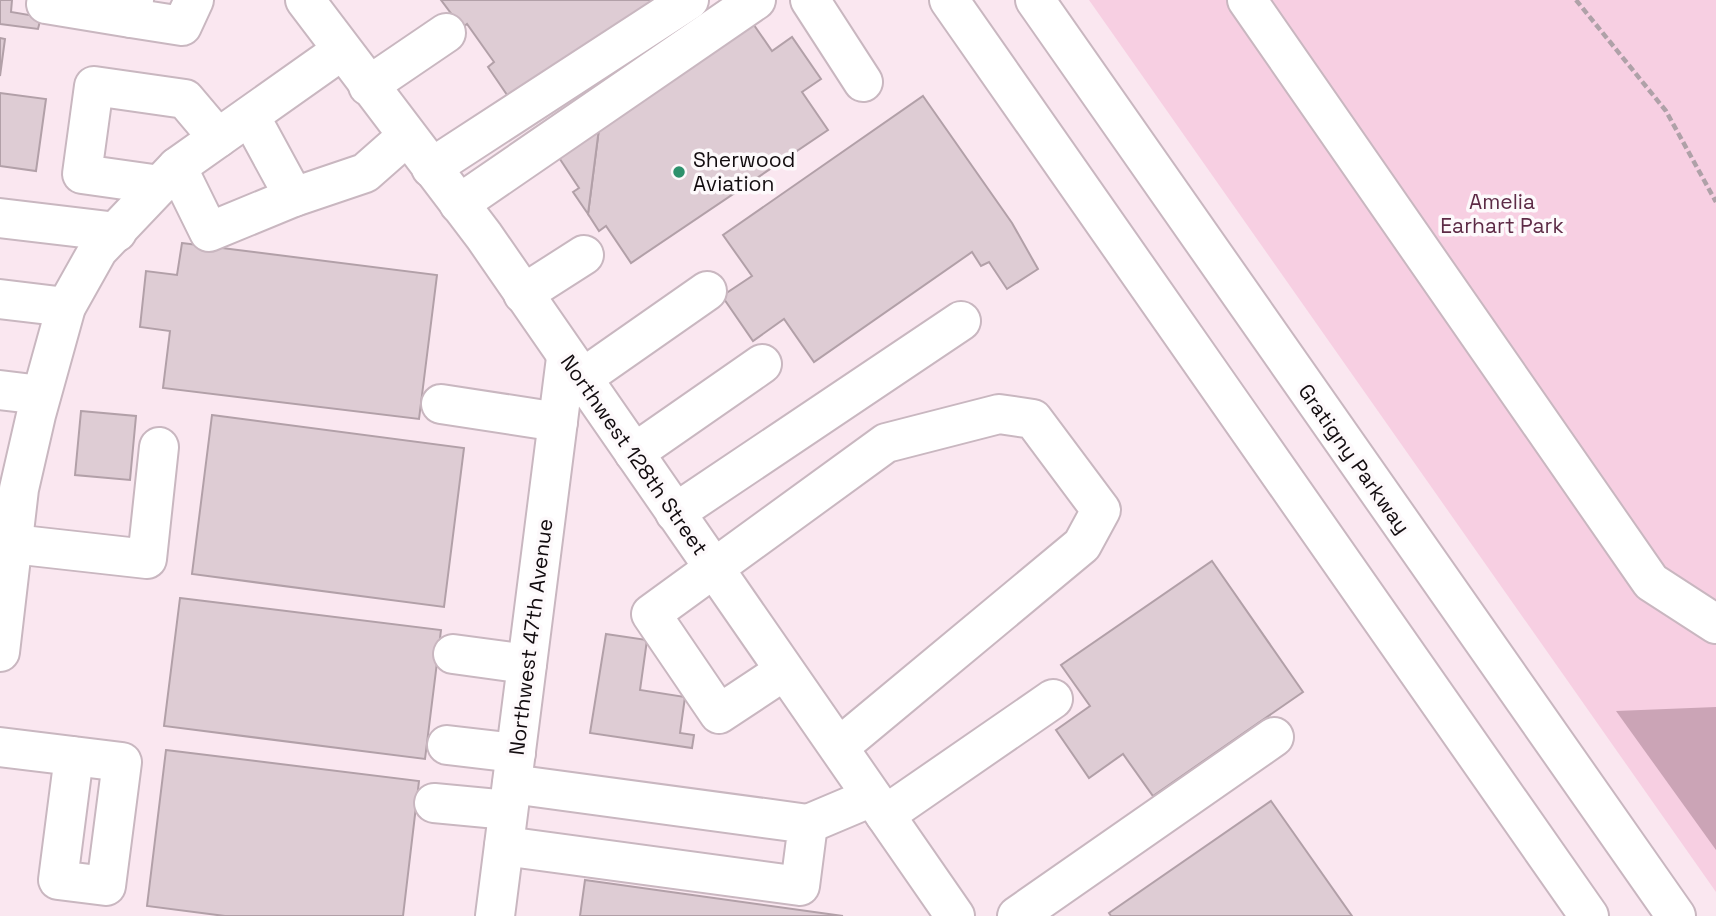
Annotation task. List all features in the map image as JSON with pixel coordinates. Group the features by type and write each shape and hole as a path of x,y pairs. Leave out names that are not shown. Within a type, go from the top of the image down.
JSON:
{"main road":[{"path":"47,0 46,4 133,9 182,26 194,0"},
{"path":"431,168 689,0"},
{"path":"459,204 756,0"},
{"path":"810,0 863,82"},
{"path":"949,0 1590,916"},
{"name":"Gratigny Parkway","path":"1035,0 1676,916"},
{"path":"1247,0 1651,582 1716,624"},
{"name":"Northwest 128th Street","path":"317,4 341,51 459,204 955,916"},
{"path":"368,86 446,33"},
{"path":"0,652 13,544 13,461 41,395 66,307 98,250 168,176 341,51"},
{"path":"168,176 82,174 94,86 184,99 218,138"},
{"path":"250,116 294,197"},
{"path":"168,176 209,232 294,197 365,173 407,136"},
{"path":"0,218 117,232"},
{"path":"523,295 584,255"},
{"path":"575,368 707,291"},
{"path":"0,299 66,307"},
{"path":"675,513 961,321"},
{"path":"634,453 762,364"},
{"name":"Northwest 47th Avenue","path":"495,916 558,422 575,368"},
{"path":"0,390 41,395"},
{"path":"440,404 558,422"},
{"path":"784,671 719,713 651,614 713,566 886,443 999,414 1032,419 1101,510 1082,545 839,747"},
{"path":"13,544 147,559 159,447"},
{"path":"453,654 527,664"},
{"path":"434,803 510,799 808,824 878,806 1053,699"},
{"path":"1017,916 1273,737"},
{"path":"447,746 510,799 800,886 808,824"},
{"path":"0,747 74,756"}],"path":[{"path":"1576,0 1666,111 1716,202"}],"green space":[{"name":"Amelia Earhart Park","path":"1089,0 1716,0 1716,892"}],"shaded area":[{"path":"1716,707 1716,850 1616,711"}],"building":[{"path":"0,0 12,0 11,12 41,17 38,29 0,24"},
{"path":"441,0 664,0 514,105 488,67 494,62 467,24 462,28"},
{"name":"Sherwood Aviation","path":"747,15 772,51 792,37 821,79 802,92 828,130 631,263 606,226 599,231 588,214 601,113"},
{"path":"0,38 5,39 0,76"},
{"path":"0,93 46,99 36,171 0,166"},
{"path":"923,96 1012,223 1038,269 1007,289 989,262 981,266 972,252 814,362 784,319 753,341 722,296 752,276 723,235"},
{"path":"601,113 588,214 573,192 579,188 552,147"},
{"path":"182,243 437,275 419,419 163,388 170,331 140,327 146,271 177,275"},
{"path":"81,411 136,416 130,480 75,475"},
{"path":"212,415 464,448 444,607 192,574"},
{"path":"1212,561 1303,692 1153,796 1123,754 1089,778 1056,730 1090,706 1061,665"},
{"path":"180,598 441,630 425,759 164,726"},
{"path":"606,634 647,640 640,690 685,697 680,733 694,735 692,748 590,733"},
{"path":"166,750 419,781 403,916 225,916 147,906"},
{"path":"1271,801 1352,916 1111,916 1109,913"},
{"path":"585,880 843,916 580,916"}],"place":[{"name":"Sherwood Aviation","path":"679,172"}]}
